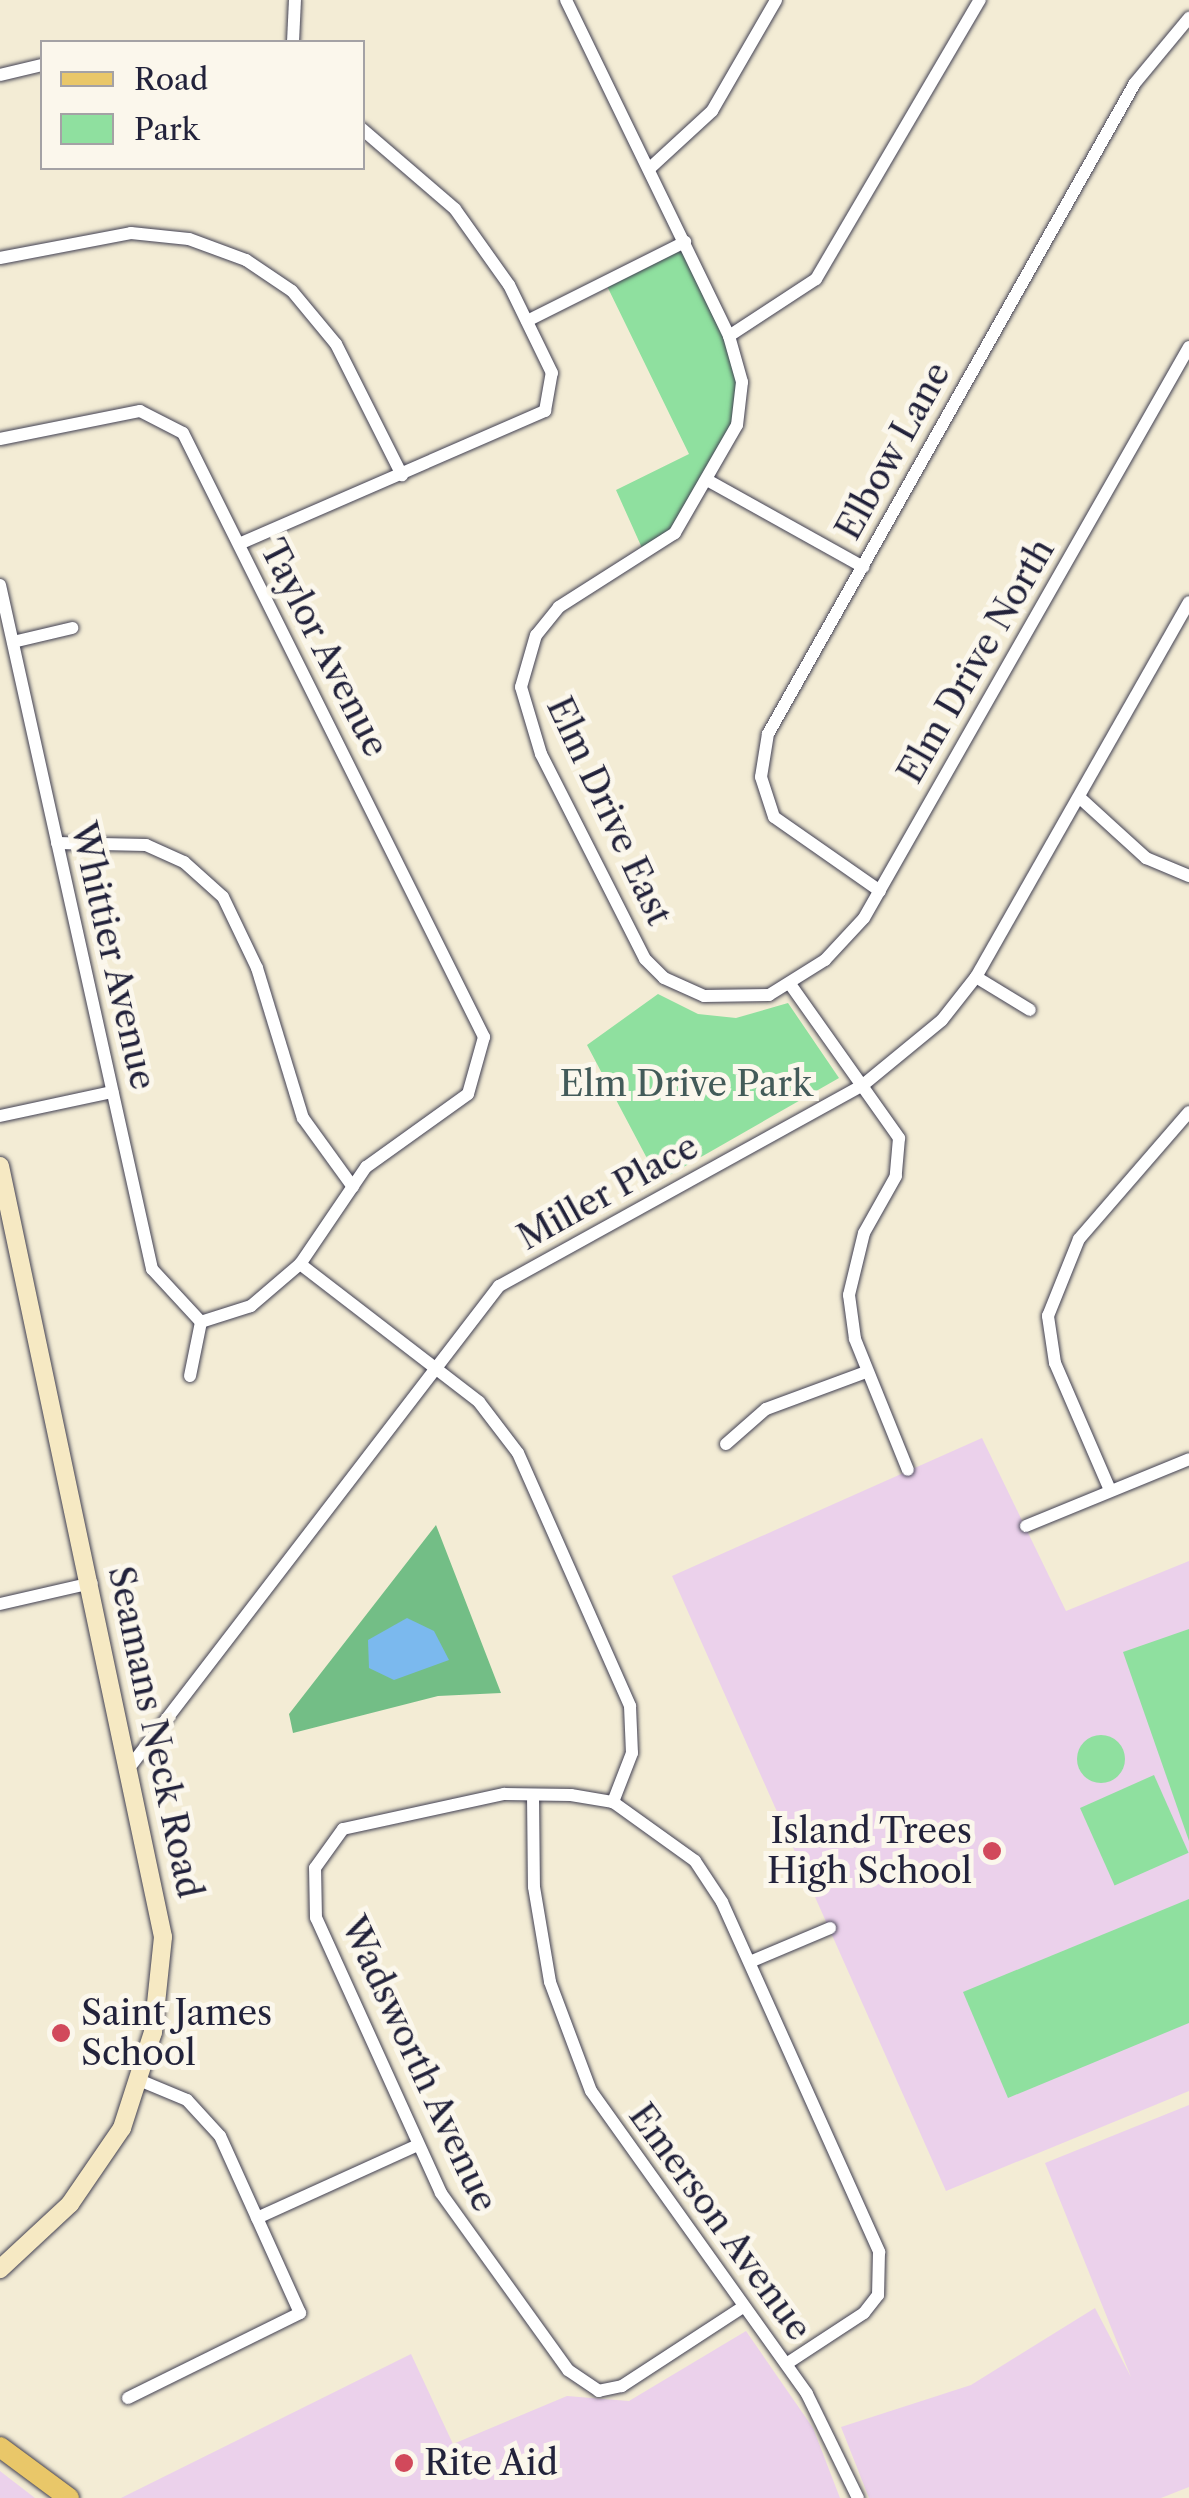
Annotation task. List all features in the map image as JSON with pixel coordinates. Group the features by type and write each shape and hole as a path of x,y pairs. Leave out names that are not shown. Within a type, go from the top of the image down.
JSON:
{"main road":[{"name":"Seamans Neck Road","path":"0,1166 132,1764 163,1937 140,2080 93,2174 0,2268"},
{"path":"0,2447 69,2498"}],"street":[{"path":"293,40 295,0"},
{"name":"Elm Drive East","path":"566,0 729,336 741,400 707,480 654,555 544,623 525,661 522,704 645,959 704,996 737,1000 790,984"},
{"path":"649,169 712,112 776,0"},
{"path":"729,336 798,298 824,268 980,0"},
{"name":"Elbow Lane","path":"880,891 783,829 762,777 768,734 1135,83 1189,18"},
{"path":"0,75 40,65"},
{"path":"238,544 545,411 552,373 527,321 455,209 365,132"},
{"path":"0,258 131,233 190,239 246,260 292,291 336,344 402,476"},
{"path":"527,321 685,242"},
{"name":"Elm Drive North","path":"790,984 825,960 880,891 1189,347"},
{"name":"Taylor Avenue","path":"0,439 119,412 157,414 183,433 471,1006 483,1064 468,1094 384,1150 353,1187"},
{"path":"707,480 862,567"},
{"name":"Whittier Avenue","path":"0,584 152,1269 201,1322"},
{"name":"Miller Place","path":"132,1764 499,1286 862,1085 942,1020 976,977 1189,602"},
{"path":"13,642 72,628"},
{"path":"1079,797 1146,858 1189,876"},
{"path":"57,843 146,845 184,862 222,897 258,968 303,1118 353,1187 300,1264 251,1306 201,1322 190,1376"},
{"path":"976,977 1030,1010"},
{"path":"790,984 862,1085 900,1153 852,1270 850,1313 866,1372 908,1470"},
{"path":"0,1116 112,1092"},
{"path":"1110,1490 1055,1362 1051,1303 1078,1240 1189,1112"},
{"path":"300,1264 435,1367 518,1453 630,1706 632,1753 612,1802 694,1861 750,1962 882,2271 864,2314 786,2364"},
{"path":"726,1444 766,1409 866,1372"},
{"path":"1026,1526 1189,1458"},
{"path":"0,1604 92,1584"},
{"name":"Wadsworth Avenue","path":"612,1802 533,1795 358,1821 314,1868 316,1918 418,2145 486,2266 586,2386 622,2386 662,2366 744,2307"},
{"name":"Emerson Avenue","path":"533,1795 538,1916 567,2036 624,2149 786,2364 858,2498"},
{"path":"750,1962 830,1928"},
{"path":"128,2398 300,2313 257,2218 201,2112 140,2080"},
{"path":"257,2218 418,2145"}],"shaded area":[{"name":"Island Trees High School","path":"982,1438 1066,1611 1189,1561 1189,2091 946,2191 672,1576"},
{"path":"1189,2105 1189,2487 1161,2498 869,2498 841,2427 971,2385 1095,2308 1131,2377 1045,2163"},
{"path":"746,2331 813,2428 840,2498 121,2498 411,2354 453,2444 567,2396 629,2401"},
{"path":"0,2471 35,2498 0,2498"}],"green space":[{"path":"684,246 737,363 735,424 673,531 646,557 616,490 689,454 606,284"},
{"name":"Elm Drive Park","path":"658,994 698,1014 736,1018 788,1003 839,1078 659,1181 587,1045"},
{"path":"436,1525 501,1693 438,1696 293,1733 289,1714"},
{"path":"1189,1629 1189,1841 1123,1652"},
{"path":"1101,1735 1118,1742 1125,1759 1118,1776 1101,1783 1084,1776 1077,1759 1084,1742"},
{"path":"1154,1775 1189,1853 1115,1886 1080,1808"},
{"path":"1189,1899 1189,2023 1008,2098 963,1992"}],"water":[{"path":"407,1618 434,1631 449,1660 394,1680 369,1668 368,1640"}],"place":[{"name":"Island Trees High School","path":"992,1851"},
{"name":"Saint James School","path":"61,2033"},
{"name":"Rite Aid","path":"404,2463"}]}
